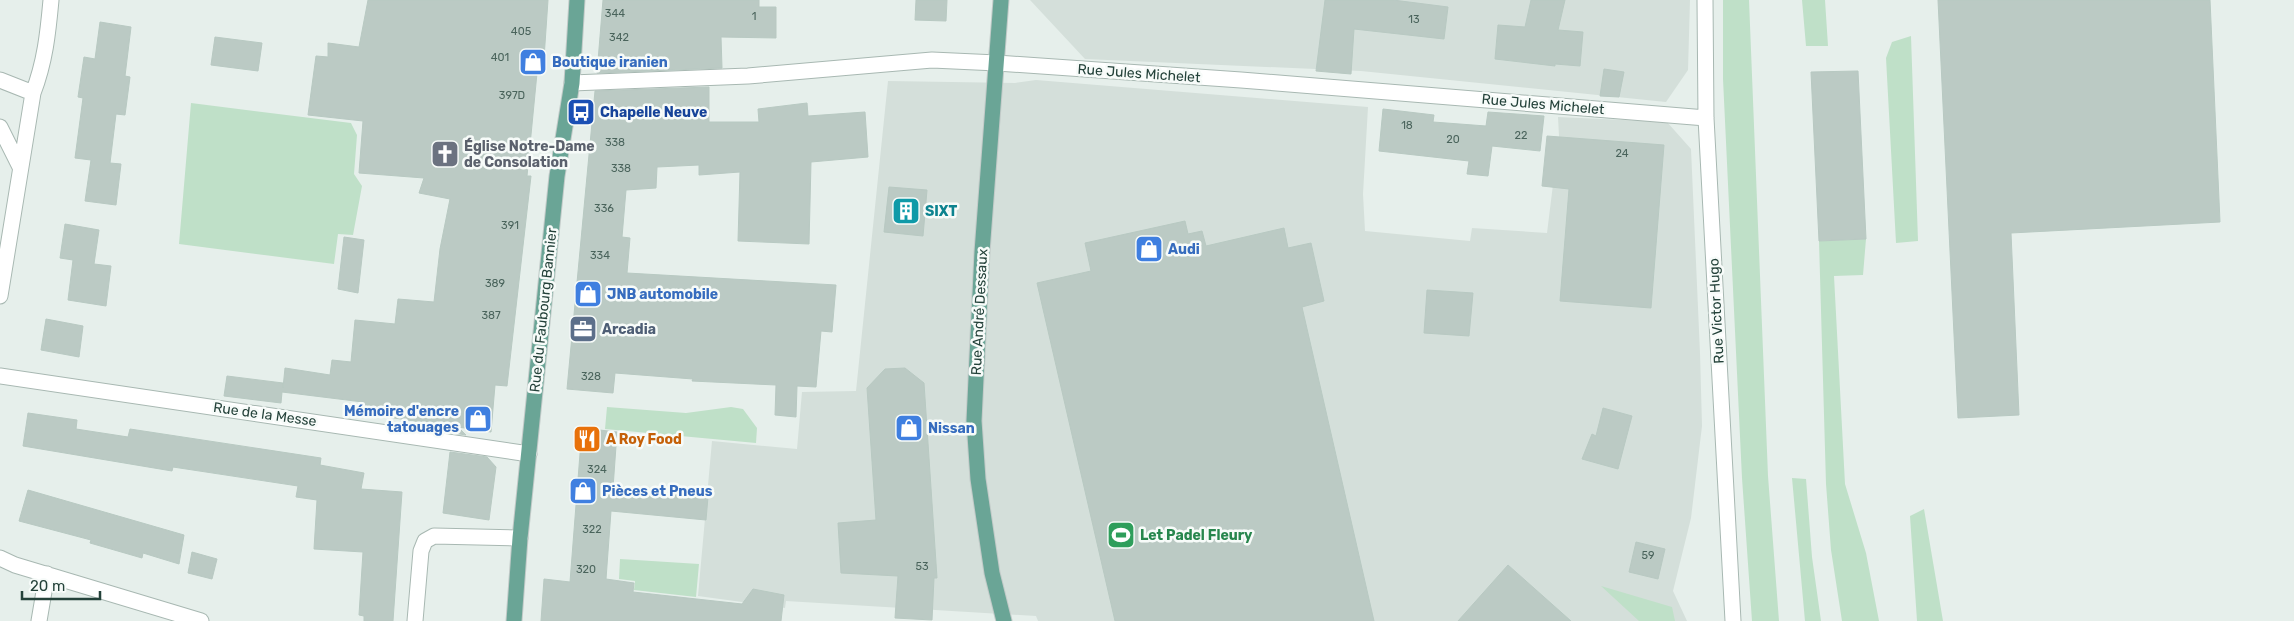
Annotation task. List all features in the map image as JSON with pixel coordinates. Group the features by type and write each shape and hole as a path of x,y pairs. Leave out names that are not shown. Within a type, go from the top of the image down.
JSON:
{"main road":[{"name":"Rue du Faubourg Bannier","path":"514,621 520,538 557,176 572,83 577,0"},
{"name":"Rue André Dessaux","path":"1001,0 981,261 974,421 979,489 992,573 1004,621"}],"street":[{"path":"0,296 33,93 47,46 51,0"},
{"name":"Rue Victor Hugo","path":"1705,0 1706,118 1733,621"},
{"name":"Rue Jules Michelet","path":"572,83 748,76 932,60 1453,96 1706,118"},
{"path":"0,80 33,93"},
{"path":"0,127 20,167"},
{"name":"Rue de la Messe","path":"0,376 529,454"},
{"path":"415,621 421,551 425,541 434,536 520,538"},
{"path":"0,558 15,565 201,621"},
{"path":"44,620 47,574"}],"shaded area":[{"path":"1030,0 1690,0 1688,70 1666,102 1361,71 1085,59"},
{"path":"1036,80 1368,107 1363,194 1365,231 1470,241 1472,228 1547,233 1559,136 1558,117 1667,122 1691,149 1700,353 1702,426 1691,518 1673,591 1687,621 1038,621 1036,616 786,601 785,608 698,596 712,441 797,449 802,392 856,391 888,81 1015,83"}],"green space":[{"path":"1723,0 1749,0 1768,476 1779,621 1752,621 1742,478 1723,79"},
{"path":"1802,0 1825,0 1828,46 1806,46"},
{"path":"1911,36 1918,241 1896,243 1886,58 1892,42"},
{"path":"191,103 351,123 357,135 354,174 362,186 353,235 338,234 334,264 179,244"},
{"path":"1866,239 1863,275 1834,276 1845,484 1866,553 1879,621 1842,621 1831,550 1826,484 1819,241"},
{"path":"607,407 686,413 731,407 743,409 757,428 756,443 605,429"},
{"path":"1792,478 1806,479 1812,557 1821,621 1805,621"},
{"path":"1924,509 1943,621 1917,621 1910,516"},
{"path":"620,559 699,564 696,597 634,590 635,581 619,579"},
{"path":"1601,586 1672,607 1675,621 1639,621"}],"building":[{"path":"368,0 548,0 543,73 537,73 527,176 531,176 507,386 495,385 491,432 458,427 466,435 453,433 454,427 361,413 363,402 282,392 281,403 224,396 227,376 283,383 283,388 285,368 330,375 332,360 351,362 355,320 395,324 398,299 434,302 440,249 450,199 419,193 424,178 359,173 363,121 308,115 316,56 328,57 328,43 359,47"},
{"path":"603,0 759,0 759,7 776,7 776,38 721,37 722,68 597,73"},
{"path":"916,0 947,0 946,21 915,20"},
{"path":"1325,0 1393,0 1448,7 1444,39 1354,29 1351,74 1316,71"},
{"path":"1531,0 1565,0 1558,30 1583,32 1580,66 1555,64 1555,66 1495,59 1498,25 1525,27"},
{"path":"1938,0 2210,0 2220,222 2011,233 2019,415 1958,418"},
{"path":"100,22 131,27 125,76 130,77 125,115 116,114 110,163 121,164 116,205 85,201 91,160 75,158 83,98 78,97 84,57 95,59"},
{"path":"215,37 262,43 258,71 211,65"},
{"path":"1604,69 1624,72 1619,97 1600,96"},
{"path":"1858,71 1866,239 1819,241 1811,72"},
{"path":"709,87 709,122 759,122 758,109 807,103 808,116 865,112 868,157 811,162 809,244 738,241 740,172 699,175 699,165 657,167 656,188 626,190 622,237 630,238 627,273 836,285 832,332 821,331 816,387 797,386 796,417 775,415 776,385 692,381 693,379 615,373 613,393 567,389 595,91"},
{"path":"1383,109 1434,115 1433,122 1486,126 1488,112 1544,116 1540,151 1492,146 1488,176 1467,174 1469,161 1379,151"},
{"path":"1547,136 1664,145 1651,308 1560,301 1569,189 1542,186"},
{"name":"SIXT","path":"889,187 927,190 923,236 884,232"},
{"path":"1185,221 1188,234 1202,231 1206,246 1284,228 1288,248 1311,243 1324,301 1302,307 1374,621 1115,621 1037,283 1091,271 1085,243"},
{"path":"65,224 99,230 94,264 111,266 106,306 68,300 73,260 60,258"},
{"path":"344,237 364,240 358,293 338,289"},
{"path":"1427,290 1473,293 1469,336 1424,333"},
{"path":"46,319 83,326 79,357 41,350"},
{"path":"905,368 924,383 937,578 934,578 932,620 895,618 898,576 841,573 838,523 876,520 867,388 885,369"},
{"path":"1603,408 1632,416 1618,469 1582,459 1592,434 1596,436"},
{"path":"28,413 77,420 76,429 128,437 130,429 321,458 320,465 364,473 361,489 402,492 393,621 364,621 364,616 359,615 363,552 314,549 317,500 296,497 298,486 173,467 172,471 23,446"},
{"path":"582,428 617,432 613,488 708,497 706,520 611,511 606,579 634,583 633,592 742,604 753,589 784,595 781,621 541,621 544,579 570,582"},
{"path":"450,452 487,457 496,467 489,520 443,513"},
{"path":"28,490 184,535 179,564 143,553 142,558 90,543 91,540 19,521"},
{"path":"1636,542 1665,549 1658,579 1629,572"},
{"path":"192,552 217,559 212,579 188,573"},
{"path":"1508,565 1571,621 1458,621"}],"place":[{"name":"Boutique iranien","path":"533,62"},
{"name":"Chapelle Neuve","path":"581,112"},
{"name":"Église Notre-Dame de Consolation","path":"445,154"},
{"name":"SIXT","path":"906,211"},
{"name":"Audi","path":"1149,249"},
{"name":"JNB automobile","path":"588,294"},
{"name":"Arcadia","path":"583,329"},
{"name":"Mémoire d'encre tatouages","path":"478,419"},
{"name":"Nissan","path":"909,428"},
{"name":"A Roy Food","path":"587,439"},
{"name":"Pièces et Pneus","path":"583,491"},
{"name":"Let Padel Fleury","path":"1121,535"}]}
